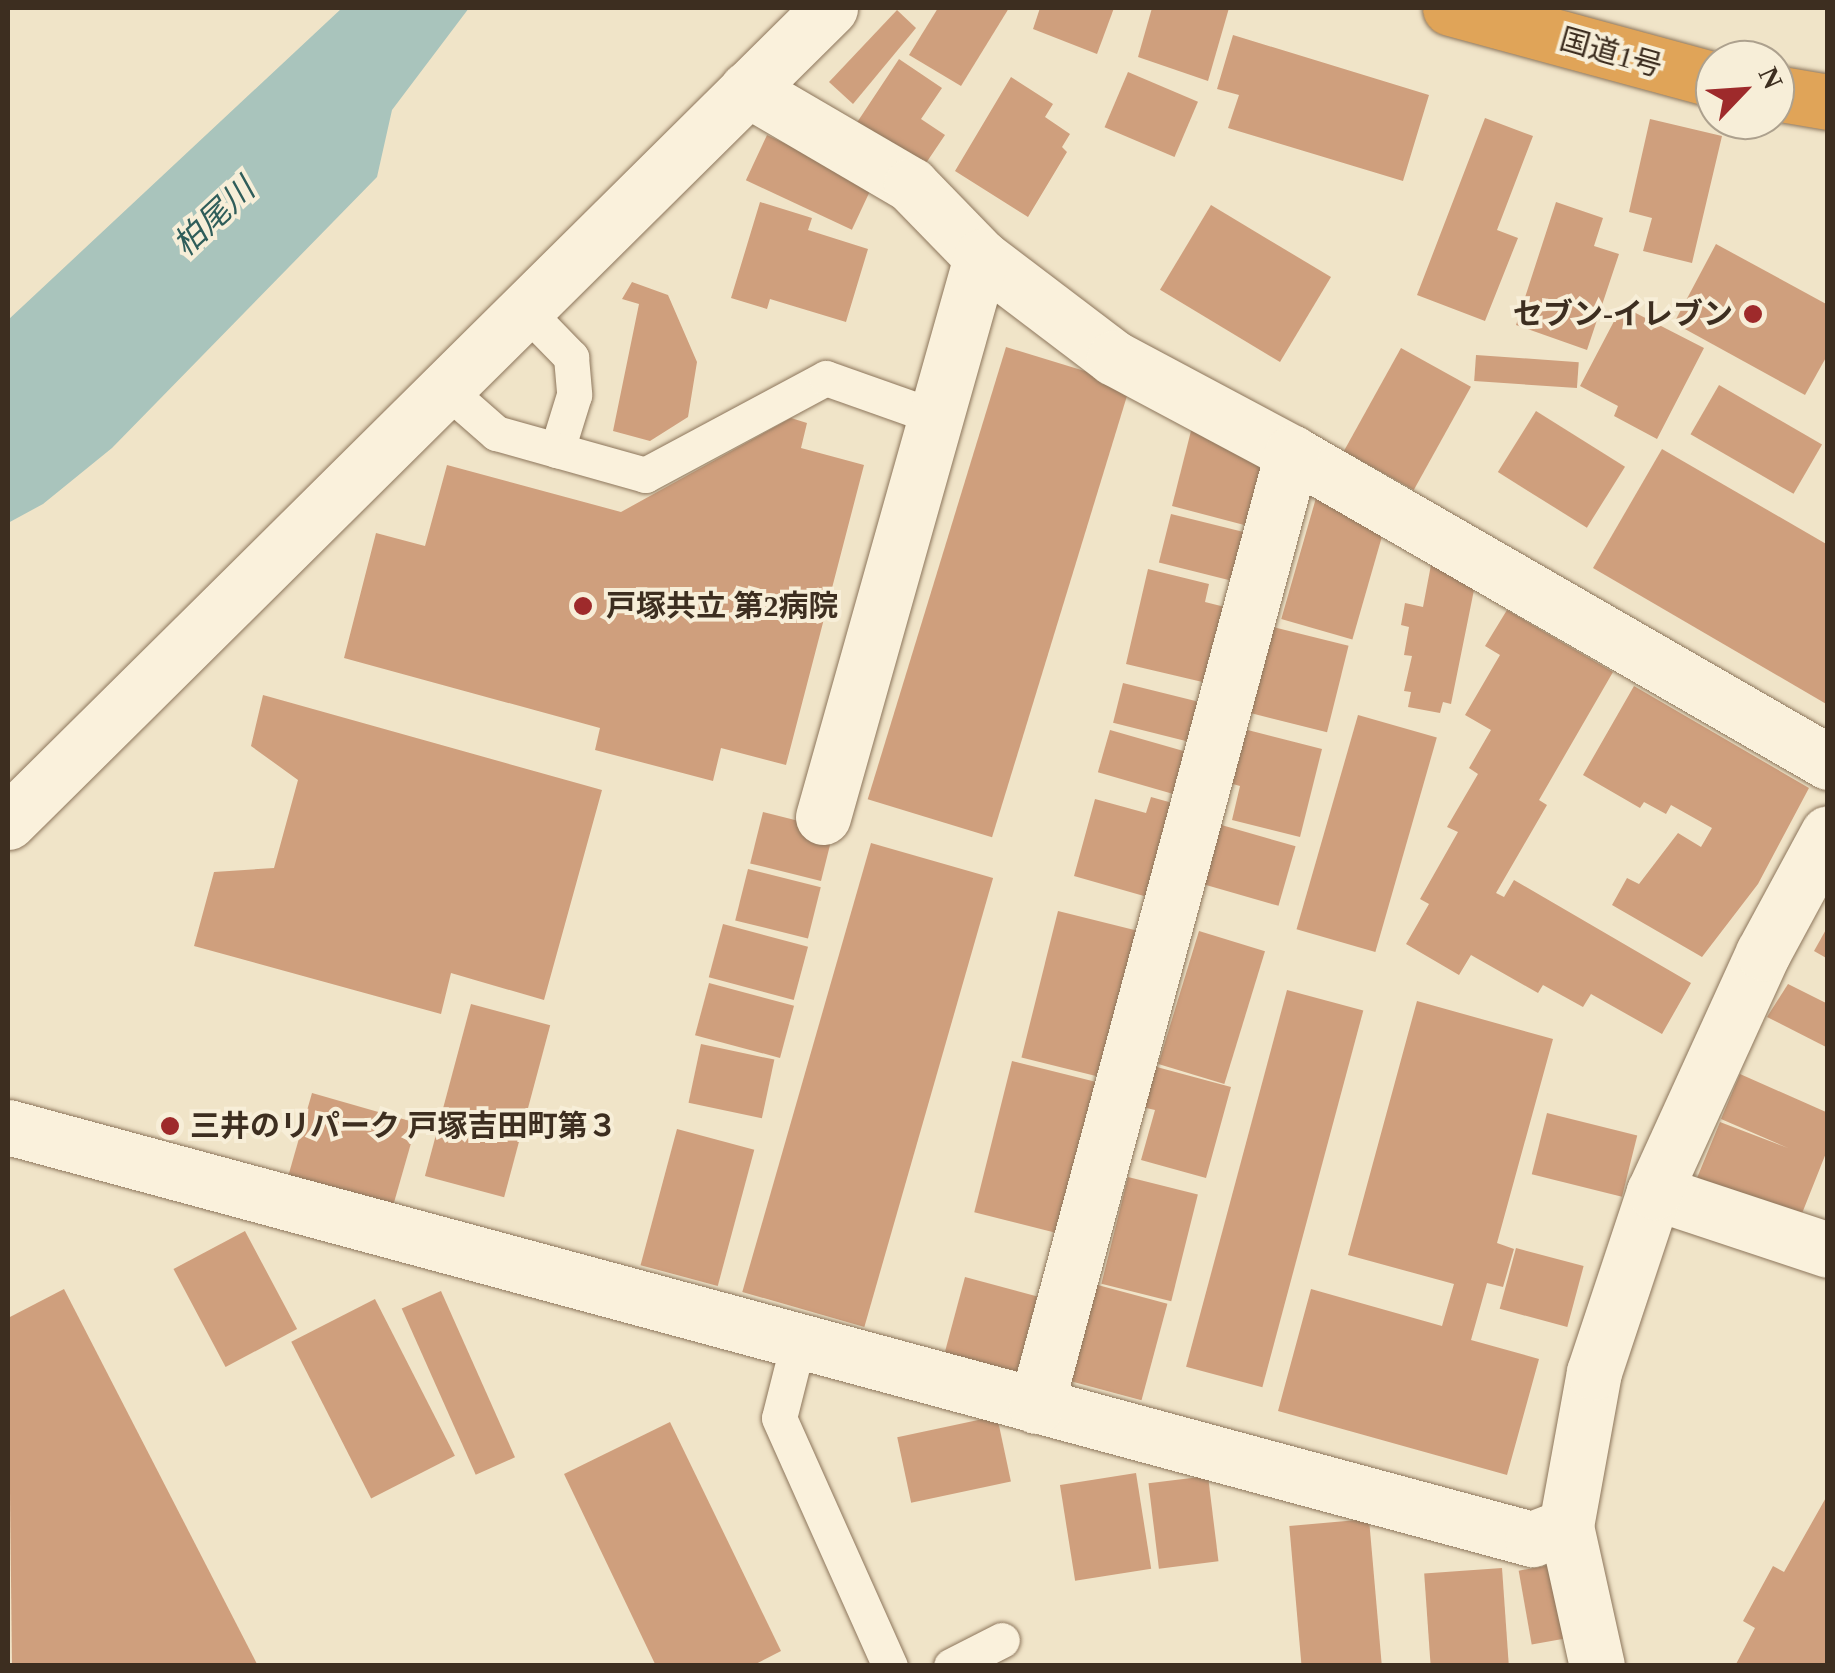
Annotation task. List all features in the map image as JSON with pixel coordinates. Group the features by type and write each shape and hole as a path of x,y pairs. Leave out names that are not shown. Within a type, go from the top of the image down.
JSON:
{"highway":[{"name":"国道1号","path":"1450,8 1695,75"},
{"path":"1795,96 1828,102"}],"street":[{"path":"8,822 528,313 830,8"},
{"path":"746,89 911,185 981,257 1114,358 1292,453 1828,762"},
{"path":"822,817 981,257"},
{"path":"1036,1406 1292,453"},
{"path":"1597,1666 1566,1526 1594,1372 1654,1192 1763,953 1828,833"},
{"path":"8,1127 1532,1539 1566,1526"},
{"path":"1654,1192 1828,1250"}],"lane":[{"path":"528,313 570,357 574,394 557,450"},
{"path":"448,391 496,433 645,475 826,378 936,417"},
{"path":"798,1343 779,1418 890,1666"},
{"path":"952,1666 1002,1640"}],"water":[{"name":"柏尾川","path":"342,8 469,8 392,110 377,177 112,448 43,504 8,523 8,320"}],"building":[{"path":"938,8 1009,8 961,86 909,55"},
{"path":"1040,8 1114,8 1097,54 1033,29"},
{"path":"1152,8 1229,8 1208,81 1138,57"},
{"path":"897,10 916,28 853,104 829,82"},
{"path":"1233,35 1429,95 1403,181 1228,128 1239,95 1217,89"},
{"path":"899,59 942,88 921,119 945,135 920,172 854,127"},
{"path":"1128,72 1198,102 1175,157 1105,127"},
{"path":"1011,77 1053,104 1045,117 1070,134 1062,147 1067,152 1028,217 955,171"},
{"path":"1485,118 1533,136 1497,230 1518,238 1485,321 1417,295"},
{"path":"1650,119 1695,130 1695,140 1721,140 1692,263 1643,251 1652,218 1629,212"},
{"path":"767,135 873,184 852,230 746,180"},
{"path":"760,202 812,218 808,230 868,249 846,322 770,299 767,309 731,298"},
{"path":"1556,202 1603,218 1594,246 1619,254 1587,350 1516,325"},
{"path":"1211,205 1331,277 1280,362 1160,290"},
{"name":"セブン-イレブン","path":"1716,244 1828,305 1828,354 1805,395 1674,323"},
{"path":"632,282 668,295 697,362 688,417 650,441 613,431 639,304 622,299"},
{"path":"1622,306 1704,348 1657,439 1614,416 1618,406 1580,386"},
{"path":"1006,347 1130,385 992,837 868,799"},
{"path":"1401,348 1471,387 1414,490 1344,451"},
{"path":"1476,355 1579,362 1577,388 1474,381"},
{"path":"1719,385 1822,444 1794,494 1690,434"},
{"path":"1536,411 1625,467 1587,528 1498,472"},
{"path":"791,418 807,423 801,448 864,465 786,765 721,748 713,781 595,750 600,728 344,658 376,533 425,546 447,465 621,512"},
{"path":"1193,423 1266,458 1248,526 1172,506"},
{"path":"1662,449 1828,545 1828,705 1593,568"},
{"path":"1316,498 1387,518 1352,640 1281,619"},
{"path":"1171,514 1248,533 1236,582 1159,563"},
{"path":"1434,549 1477,575 1451,704 1443,702 1440,713 1408,707 1411,692 1404,691 1412,656 1404,655 1409,627 1401,625 1405,603 1423,607"},
{"path":"1148,569 1209,584 1205,602 1229,608 1211,684 1126,664"},
{"path":"1507,610 1613,672 1539,800 1547,805 1496,893 1504,897 1514,880 1691,983 1662,1034 1591,994 1583,1007 1543,985 1538,993 1471,955 1459,975 1406,944 1429,904 1420,899 1458,832 1447,827 1478,774 1469,768 1491,730 1465,715 1500,655 1485,646"},
{"path":"1269,626 1349,646 1327,732 1247,712"},
{"path":"1123,683 1202,703 1192,742 1113,723"},
{"path":"1634,686 1809,788 1758,884 1702,957 1612,905 1627,878 1639,884 1678,833 1701,847 1712,828 1671,805 1666,814 1644,802 1640,808 1583,775"},
{"path":"263,695 602,790 544,1000 451,973 441,1014 194,946 214,872 274,868 298,780 251,746"},
{"path":"1358,715 1437,738 1375,952 1297,929"},
{"path":"1236,727 1322,749 1300,837 1232,820 1240,786 1222,781"},
{"path":"1110,730 1189,753 1177,795 1098,772"},
{"path":"1151,797 1176,804 1151,898 1074,876 1095,799 1146,813"},
{"path":"763,812 834,830 821,881 750,863"},
{"path":"1211,822 1296,846 1279,906 1194,882"},
{"path":"871,843 993,878 864,1327 742,1292"},
{"path":"748,869 821,887 808,939 735,920"},
{"path":"1058,911 1140,932 1104,1078 1021,1058"},
{"path":"723,924 808,947 794,1000 709,977"},
{"path":"1828,926 1828,959 1814,951"},
{"path":"1199,931 1265,951 1224,1084 1158,1064"},
{"path":"709,983 794,1006 780,1058 695,1035"},
{"path":"1788,984 1828,1004 1828,1048 1767,1017"},
{"path":"1287,990 1363,1010 1262,1387 1186,1367"},
{"path":"1417,1001 1553,1039 1497,1243 1514,1249 1503,1287 1487,1283 1471,1340 1539,1359 1507,1475 1278,1411 1311,1289 1442,1326 1454,1284 1348,1255"},
{"path":"471,1004 550,1025 504,1197 425,1176"},
{"path":"701,1044 774,1060 762,1118 689,1103"},
{"path":"1012,1061 1100,1083 1063,1234 974,1212"},
{"path":"1153,1066 1231,1087 1206,1178 1141,1160 1155,1110 1142,1107"},
{"path":"1740,1074 1826,1112 1828,1148 1799,1221 1697,1178 1720,1122 1788,1148 1721,1119"},
{"path":"312,1093 417,1123 393,1207 288,1177"},
{"path":"1547,1113 1637,1135 1622,1197 1532,1174"},
{"path":"677,1129 754,1150 718,1286 641,1265"},
{"path":"1128,1177 1198,1194 1171,1301 1101,1284"},
{"path":"245,1231 297,1329 226,1367 173,1269"},
{"path":"1516,1248 1584,1266 1567,1327 1500,1309"},
{"path":"965,1277 1037,1296 1016,1376 944,1356"},
{"path":"1094,1284 1167,1304 1142,1400 1068,1381"},
{"path":"64,1289 258,1666 12,1666 8,1318"},
{"path":"441,1291 515,1457 476,1475 402,1308"},
{"path":"375,1299 455,1456 371,1498 291,1342"},
{"path":"997,1416 1011,1482 911,1503 897,1437"},
{"path":"670,1422 781,1651 752,1666 656,1666 564,1474"},
{"path":"1136,1473 1151,1569 1075,1581 1060,1485"},
{"path":"1208,1476 1218,1561 1159,1569 1148,1483"},
{"path":"1828,1494 1828,1666 1735,1666 1755,1628 1743,1621 1773,1566 1784,1572"},
{"path":"1369,1519 1382,1665 1302,1666 1289,1526"},
{"path":"1562,1563 1575,1637 1532,1645 1519,1571"},
{"path":"1502,1568 1509,1666 1431,1666 1424,1573"}],"place":[{"name":"セブン-イレブン","path":"1753,314"},
{"name":"戸塚共立 第2病院","path":"583,606"},
{"name":"三井のリパーク 戸塚吉田町第３","path":"170,1126"}]}
